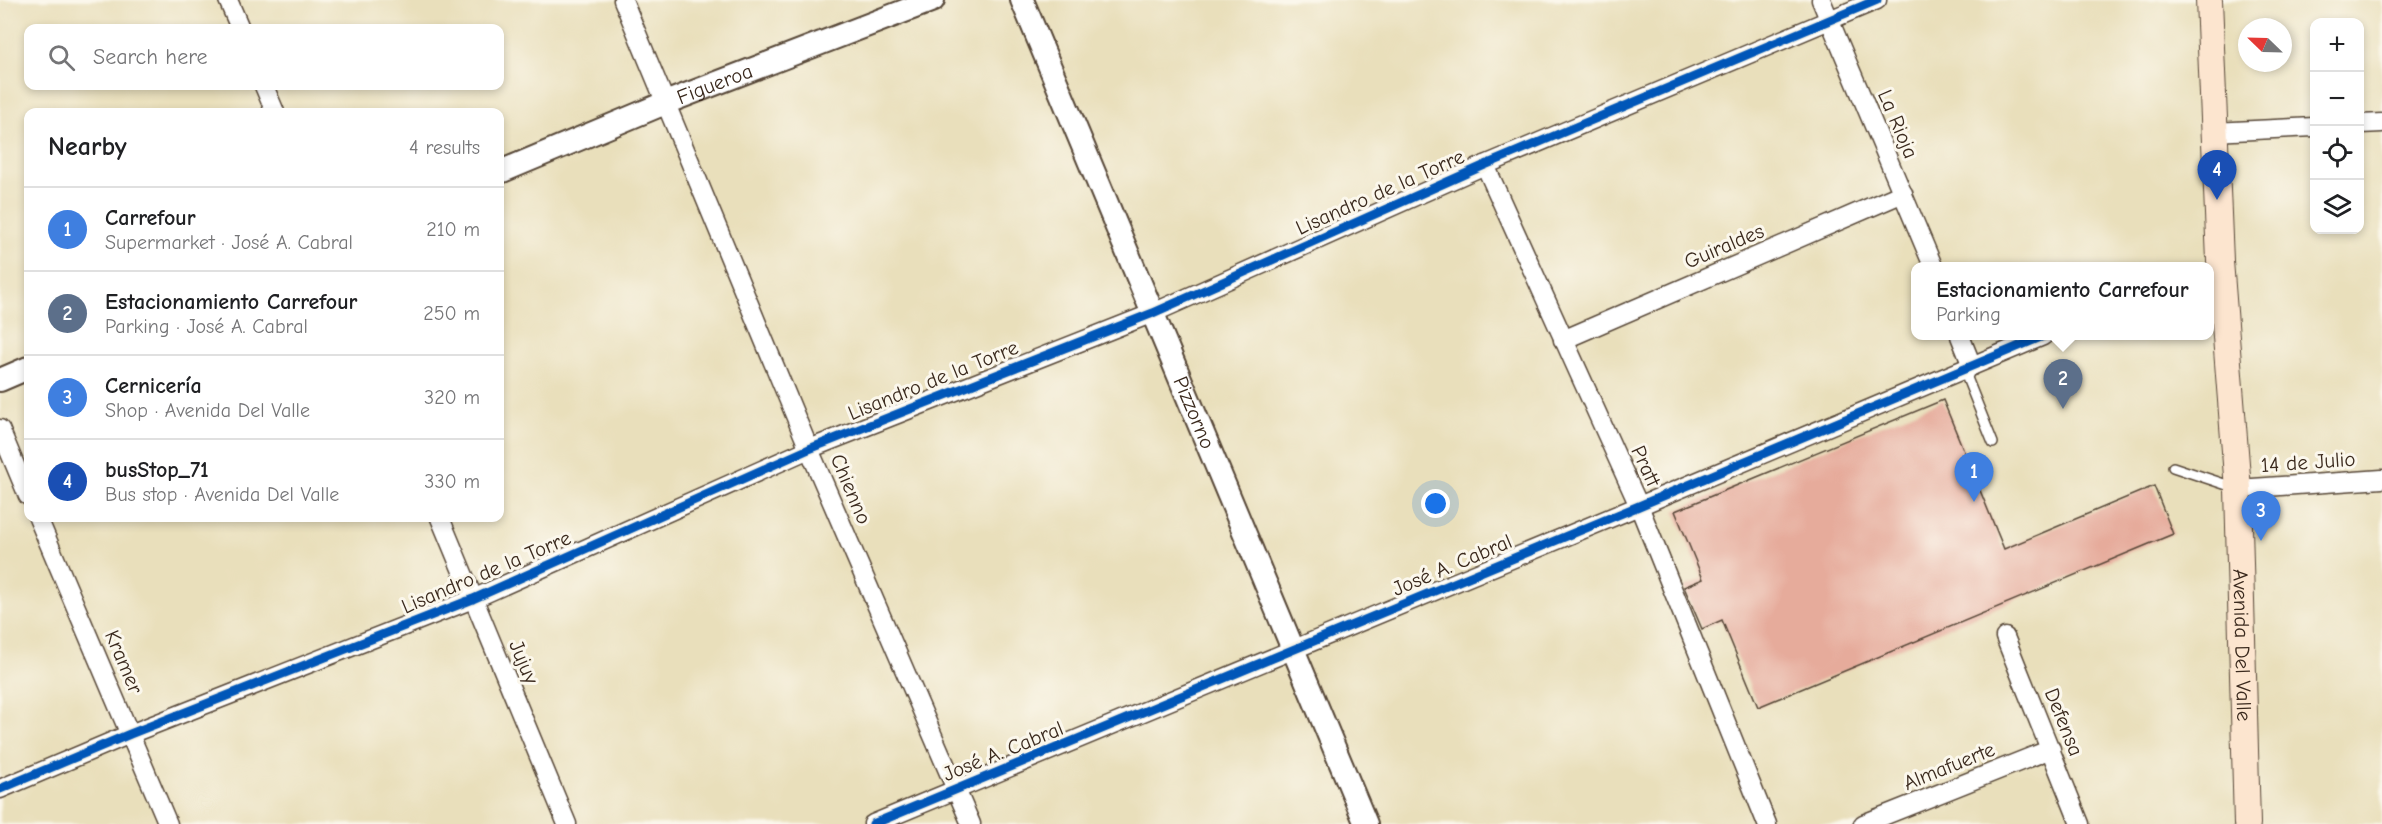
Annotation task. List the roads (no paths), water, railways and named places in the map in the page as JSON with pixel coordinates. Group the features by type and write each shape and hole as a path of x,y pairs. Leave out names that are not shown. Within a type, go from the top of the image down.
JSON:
{"main road":[{"name":"Avenida Del Valle","path":"2209,0 2213,132 2213,262"},
{"name":"Avenida Del Valle","path":"2214,273 2238,489 2247,824"}],"street":[{"path":"228,0 238,24"},
{"name":"Chienno","path":"623,0 809,449 970,824"},
{"name":"Figueroa","path":"504,170 666,103 933,0"},
{"name":"Pizzorno","path":"1022,0 1366,824"},
{"name":"La Rioja","path":"1821,0 1931,262"},
{"name":"Lisandro de la Torre","path":"0,789 130,734 473,599 809,449 1153,313 1485,165 1877,0"},
{"path":"266,90 273,108"},
{"path":"2364,124 2382,123"},
{"path":"2213,132 2310,127"},
{"name":"Pratt","path":"1485,165 1639,506 1767,824"},
{"name":"Guiraldes","path":"1563,340 1903,193"},
{"path":"1962,340 1972,366"},
{"name":"José A. Cabral","path":"873,824 2034,340"},
{"path":"0,380 24,370"},
{"path":"0,429 24,486"},
{"name":"14 de Julio","path":"2238,489 2382,479"},
{"name":"Kramer","path":"40,522 168,824"},
{"name":"Jujuy","path":"442,522 567,824"},
{"name":"Defensa","path":"2005,638 2080,824"},
{"name":"Almafuerte","path":"1863,824 2051,749"}],"lane":[{"path":"1972,366 1967,378 1993,443"},
{"path":"2173,467 2238,489"}],"place":[{"name":"busStop_71","path":"2217,200"},
{"name":"Estacionamiento Carrefour","path":"2063,409"},
{"name":"Carrefour","path":"1974,502"},
{"name":"Cernicería","path":"2261,541"}]}
